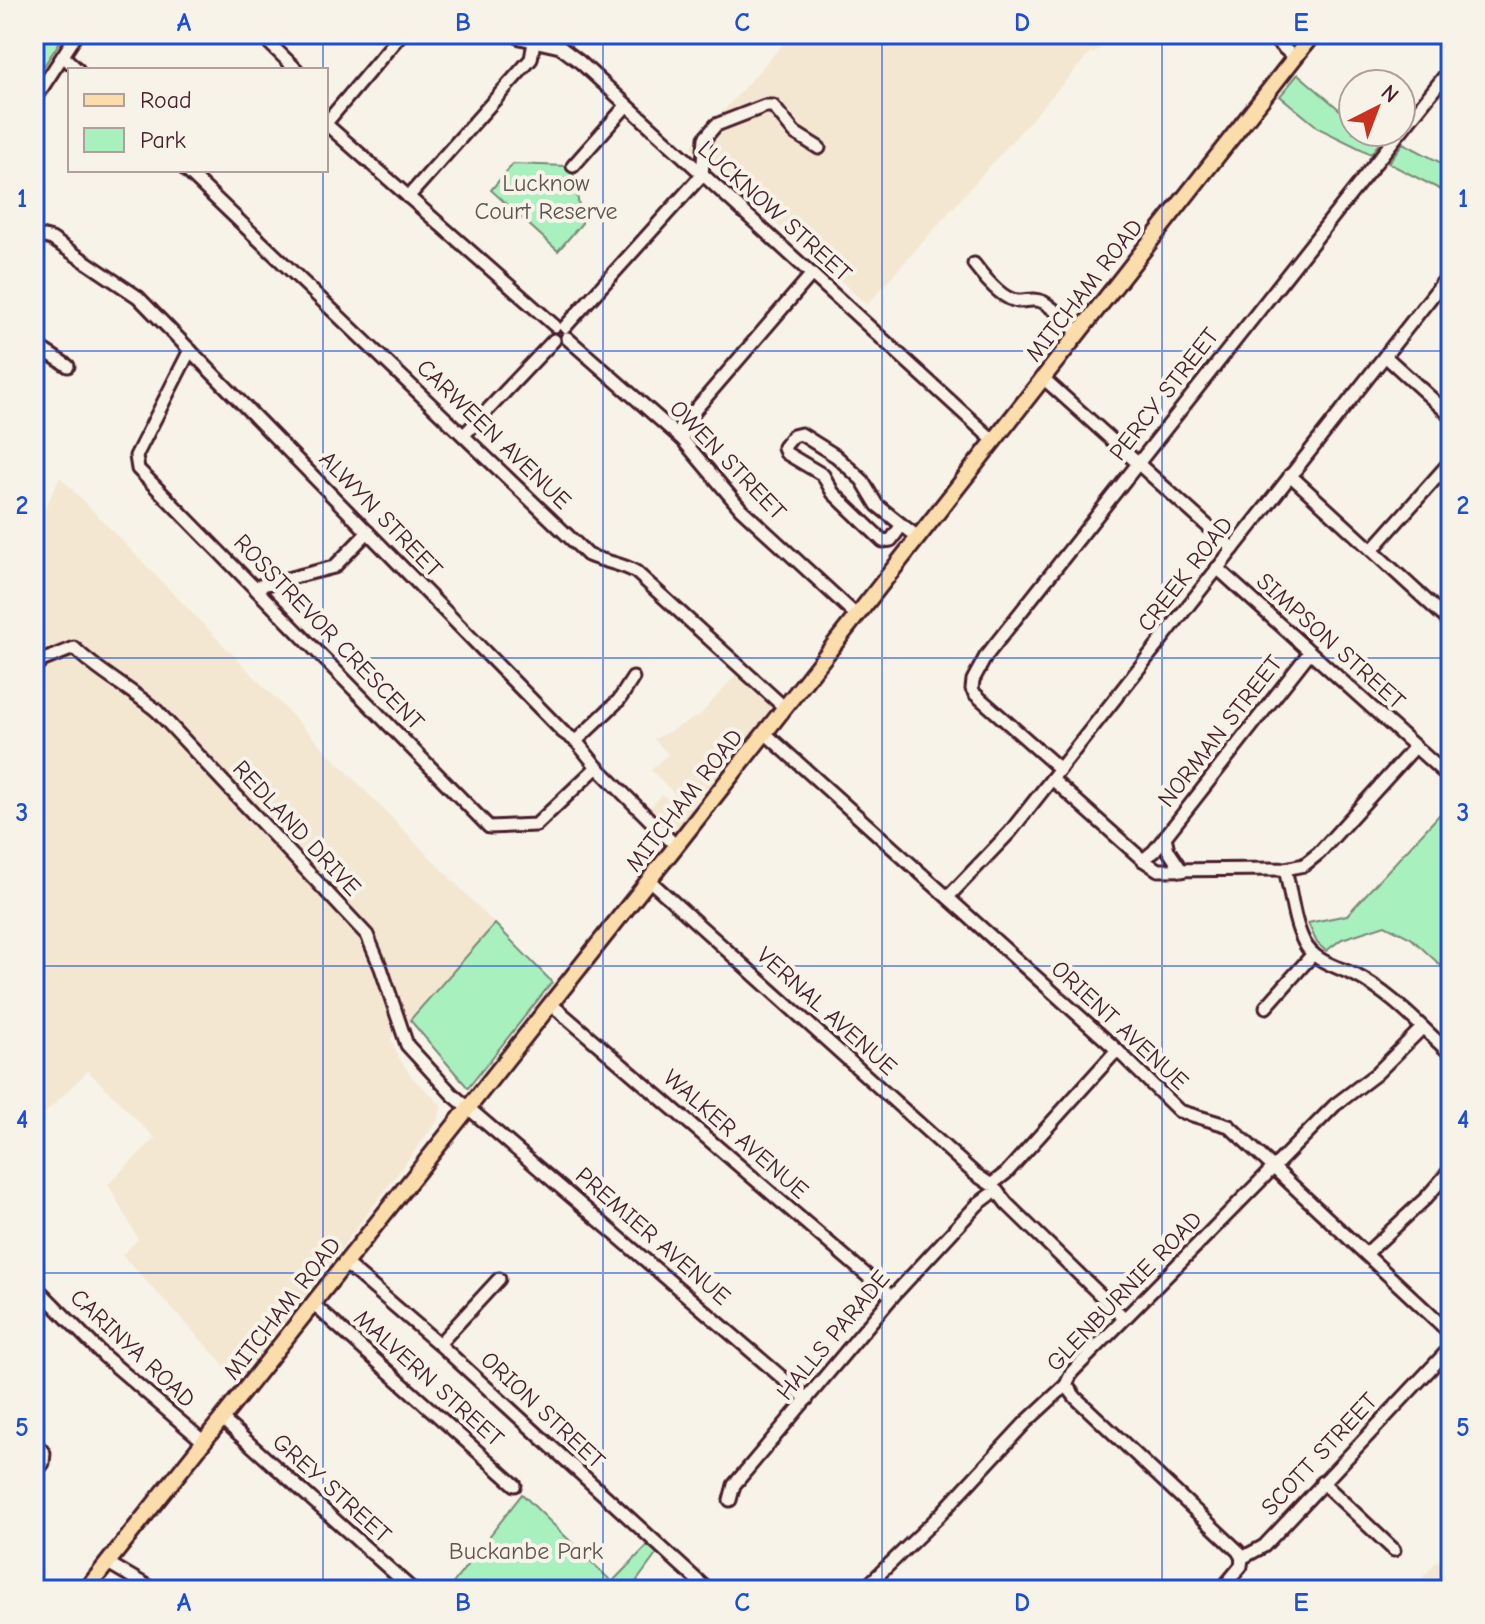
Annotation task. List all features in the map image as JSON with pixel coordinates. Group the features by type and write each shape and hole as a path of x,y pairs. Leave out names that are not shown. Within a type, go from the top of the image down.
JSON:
{"main road":[{"name":"MITCHAM ROAD","path":"86,1590 785,708 1313,34"}],"street":[{"path":"34,100 77,34"},
{"path":"260,34 295,68"},
{"path":"328,122 401,34"},
{"name":"LUCKNOW STREET","path":"516,34 534,42 560,47 994,441"},
{"path":"1268,34 1295,58"},
{"path":"408,197 531,59 534,42"},
{"path":"63,56 76,68"},
{"name":"PERCY STREET","path":"1417,112 1451,68"},
{"path":"573,166 626,106"},
{"path":"464,435 554,340 551,331 562,330 702,175 705,138 716,125 765,106 778,110 790,129 819,148"},
{"name":"OWEN STREET","path":"328,126 682,439 741,509 856,615"},
{"name":"PERCY STREET","path":"1056,774 972,689 973,680 986,656 1388,148"},
{"name":"CARWEEN AVENUE","path":"188,172 588,555 607,563 624,565 636,572 785,708"},
{"path":"34,249 35,232"},
{"name":"ALWYN STREET","path":"35,232 52,239 138,297 676,846"},
{"path":"974,264 1007,297 1016,301 1028,299 1043,302 1078,332"},
{"name":"CREEK ROAD","path":"948,897 1010,832 1451,272"},
{"path":"682,439 695,410 811,275"},
{"path":"34,344 68,366"},
{"name":"ROSSTREVOR CRESCENT","path":"190,350 136,456 138,469 489,827 536,825 597,767"},
{"path":"1385,356 1451,416"},
{"path":"1042,377 1233,549"},
{"path":"902,525 889,542 883,541 833,493 823,475 786,453 784,447 787,441 801,434 836,456 869,489 877,505 918,537"},
{"path":"1372,550 1451,461"},
{"path":"1290,475 1451,623"},
{"path":"255,587 334,567 368,532"},
{"name":"SIMPSON STREET","path":"1217,568 1451,779"},
{"name":"REDLAND DRIVE","path":"34,668 41,661 74,648 95,667 132,690 157,711 367,935 407,1045 427,1070 469,1108"},
{"name":"NORMAN STREET","path":"1143,860 1165,837 1310,652"},
{"path":"576,741 619,700 633,678"},
{"name":"ORIENT AVENUE","path":"765,733 1117,1050 1179,1111 1229,1126 1451,1334"},
{"path":"1056,774 1143,860 1158,870 1285,869 1304,865 1319,853 1415,747"},
{"name":"NORMAN STREET","path":"1165,837 1168,850 1182,871"},
{"path":"1285,869 1300,932 1313,954 1374,987 1451,1054"},
{"name":"VERNAL AVENUE","path":"649,880 975,1174 1124,1318"},
{"path":"1266,1007 1313,954"},
{"name":"WALKER AVENUE","path":"551,1004 892,1297"},
{"name":"GLENBURNIE ROAD","path":"863,1590 937,1518 1026,1422 1066,1385 1072,1372 1124,1318 1335,1105 1376,1074 1422,1028"},
{"name":"HALLS PARADE","path":"730,1500 734,1485 892,1297 1117,1050"},
{"name":"PREMIER AVENUE","path":"469,1108 807,1399"},
{"path":"1367,1253 1426,1198 1451,1169"},
{"name":"ORION STREET","path":"346,1264 439,1344 708,1590"},
{"path":"439,1344 499,1279"},
{"name":"CARINYA ROAD","path":"34,1285 104,1356 204,1442"},
{"name":"MALVERN STREET","path":"314,1305 515,1485"},
{"name":"SCOTT STREET","path":"1221,1590 1241,1566 1242,1558 1264,1546 1451,1347"},
{"path":"1066,1385 1242,1558"},
{"name":"GREY STREET","path":"222,1419 413,1590"},
{"path":"34,1442 44,1453 43,1463 34,1474"},
{"path":"1322,1482 1394,1550"},
{"path":"108,1563 154,1590"}],"shaded area":[{"path":"792,34 1112,34 1094,54 1091,52 867,305 691,147"},
{"path":"60,477 495,924 391,1039 412,1077 442,1106 438,1120 240,1382 122,1255 138,1239 108,1184 155,1138 88,1071 34,1124 34,515 40,519"},
{"path":"739,671 774,708 724,765 725,774 712,790 706,788 677,832 669,833 646,811 662,795 670,799 675,795 651,770 668,754 654,739 699,716"},
{"path":"1438,1560 1451,1571 1451,1590 1411,1590"}],"green space":[{"path":"34,34 65,34 34,81"},
{"path":"1298,74 1337,108 1337,137 1320,129 1280,96"},
{"path":"1359,148 1376,148 1371,154"},
{"path":"1399,148 1413,148 1451,168 1451,195 1388,163"},
{"name":"Lucknow Court Reserve","path":"513,164 567,166 573,172 582,223 558,251 491,190"},
{"path":"1451,802 1451,975 1411,938 1385,925 1342,939 1326,951 1317,943 1308,923 1347,915"},
{"path":"495,924 552,982 468,1088 410,1020"},
{"name":"Buckanbe Park","path":"522,1494 612,1582 649,1544 658,1552 630,1590 498,1590 488,1581 477,1590 448,1590"}]}
